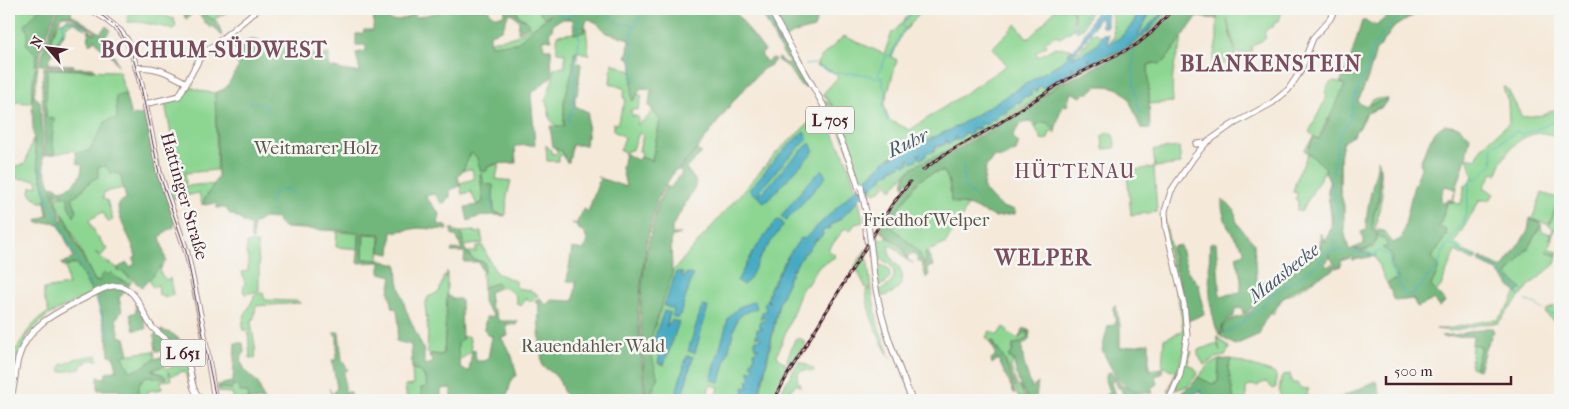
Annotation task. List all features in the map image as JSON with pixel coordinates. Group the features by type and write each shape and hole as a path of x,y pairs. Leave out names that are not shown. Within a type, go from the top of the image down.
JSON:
{"main road":[{"name":"Hattinger Straße","path":"90,9 106,19 124,37 131,49 145,104 160,177 187,253 213,379 215,399"},
{"path":"145,104 178,97 201,56 258,9"},
{"name":"L 705","path":"772,9 843,139 856,169 868,222 873,283 883,332 911,400"},
{"path":"1169,399 1183,361 1186,344 1186,315 1167,232 1165,211 1170,194 1178,178 1206,143 1224,130 1269,105 1288,90 1300,72 1313,38 1335,9"},
{"path":"136,68 149,67 158,69 186,83"},
{"path":"1196,144 1206,143"},
{"name":"L 651","path":"10,400 19,354 32,331 50,316 105,288 120,285 134,293 151,325 184,355 189,367 194,390 201,399 207,400"},
{"name":"L 705","path":"875,294 885,328 907,386"},
{"name":"L 705","path":"906,368 904,375 911,400"}],"green space":[{"path":"20,9 52,9 41,43 31,103 9,102 9,16 13,18"},
{"path":"39,9 56,9 41,50 38,66 35,65 37,55 26,44 28,33 25,25"},
{"path":"58,9 72,9 71,14 100,33 106,26 111,30 103,39 118,66 109,51 101,47 96,40 89,44 88,33 90,31 95,34 95,31 70,16 62,16 58,21 48,46 51,52 57,45 61,34 64,34 49,59 49,64 74,66 40,65"},
{"path":"183,9 203,9 207,16 218,22 222,36 213,26 211,28 195,10 187,19 185,18"},
{"path":"203,9 224,9 227,12 213,20 207,16"},
{"path":"443,9 488,9 493,16 502,16 505,12 504,9 516,9 519,17 526,20 529,25 518,32 519,21 513,14 509,13 502,30 490,34 490,45 517,43 530,30 551,15 544,17 537,9 733,9 765,51 761,54 766,62 772,58 775,60 771,65 763,69 735,99 702,143 678,170 675,170 657,200 646,244 638,314 645,400 570,400 563,392 560,382 556,377 542,366 539,304 535,302 539,297 546,305 551,300 574,301 576,282 567,281 572,248 584,250 587,240 584,232 572,223 576,224 584,209 588,212 600,178 626,187 622,168 625,153 637,160 641,157 652,161 660,120 649,106 651,89 641,88 632,101 631,59 626,57 629,39 607,33 597,23 589,19 586,21 584,32 574,34 573,19 561,19 553,24 552,30 549,32 552,40 543,39 544,49 551,49 552,76 531,94 535,145 515,146 516,163 493,164 487,167 487,171 481,171 476,156 471,153 458,176 460,186 450,190 450,197 446,199 446,202 441,203 435,194 425,196 440,214 438,224 447,226 448,230 419,228 392,232 390,254 380,252 381,234 363,233 363,259 397,264 398,281 406,310 424,351 424,365 433,363 432,358 429,357 430,354 442,355 444,352 447,295 453,299 460,299 461,302 462,340 458,344 458,354 461,369 469,371 472,351 475,349 476,361 488,359 492,335 489,336 484,329 486,317 493,317 493,315 483,302 483,287 498,283 499,288 489,292 491,308 494,309 499,321 518,321 516,325 506,324 508,336 501,337 512,356 517,376 511,382 506,400 451,400 451,388 441,389 441,400 430,400 421,396 421,388 427,386 421,372 412,368 411,345 396,341 399,326 397,309 393,308 389,292 392,276 380,273 380,262 357,263 360,232 286,228 278,223 277,219 263,218 253,225 253,240 251,240 251,226 229,213 226,209 217,208 216,203 204,205 204,200 218,177 215,93 226,88 239,66 236,50 224,40 230,35 234,45 254,39 259,40 258,43 278,44 293,52 315,55 329,54 329,67 360,72 356,53 366,51 366,45 356,45 356,34 363,34 364,30 373,30 374,14 394,21 409,17 412,11 417,17"},
{"path":"516,9 536,9 544,17 552,14 530,30 517,43 489,45 490,41 514,37 529,27 526,20 519,17"},
{"path":"760,9 820,9 814,28 795,33 784,39 809,86 805,88 798,83 788,67 777,60 778,58 786,64 789,62"},
{"path":"914,9 924,9 901,35 892,57 897,60 884,106 889,120 910,130 1007,65 992,48 1016,24 1028,39 1055,9 1072,9 1074,29 1060,38 1056,35 1045,43 1047,46 1036,52 1038,57 1055,47 1071,49 1068,55 1074,50 1063,61 956,127 892,156 861,183 852,157 824,100 833,106 823,94 838,77 833,72 816,65 821,57 844,36 884,54 892,32"},
{"path":"1073,9 1092,9 1083,28 1077,32"},
{"path":"1111,9 1140,9 1128,29 1110,44 1111,39 1114,38"},
{"path":"1152,9 1165,9 1138,35"},
{"path":"1167,9 1172,9 1157,26 1132,47 1077,73 973,138 945,153 916,165 905,174 892,190 885,181 883,183 886,185 876,193 873,191 866,197 866,191 883,174 892,171 890,168 899,167 901,162 909,163 909,158 912,161 919,153 944,145 945,140 954,141 955,136 957,141 963,132 979,129 980,122 995,118 1002,110 1013,108 1015,102 1020,103 1023,97 1032,90 1036,92 1039,86 1044,88 1072,72 1073,65 1074,70 1081,68 1080,62 1082,67 1089,58 1091,63 1102,56 1112,54 1130,45 1149,31"},
{"path":"1174,9 1217,9 1217,19 1197,17 1165,61 1160,64 1153,63 1148,65 1150,129 1141,128 1131,103 1123,92 1117,88 1097,86 1089,93 1084,93 1081,97 1071,92 1067,106 1064,105 1060,112 1055,131 1050,125 1043,122 1035,127 1033,123 1023,123 1018,127 1013,136 1019,143 1016,151 1001,158 994,156 986,167 983,187 997,203 1004,208 1015,210 1015,214 995,217 968,205 951,202 949,182 943,171 929,175 917,183 891,219 892,227 918,251 924,264 926,263 925,252 927,251 933,266 927,268 929,275 926,278 922,264 914,253 908,255 908,259 904,248 879,230 910,183 908,181 904,187 904,180 911,169 924,161 944,153 947,155 995,127 1059,85 1133,48 1158,28"},
{"path":"1217,9 1285,9 1282,11 1279,21 1275,22 1273,27 1270,27 1264,33 1266,38 1251,47 1252,51 1247,53 1237,53 1227,18 1229,30 1237,64 1212,64 1217,39"},
{"name":"Maasbecke","path":"1395,9 1423,9 1394,27 1379,48 1375,50 1370,70 1357,102 1361,105 1369,106 1372,100 1388,99 1381,108 1367,113 1359,129 1357,129 1353,136 1345,140 1340,151 1340,193 1343,204 1343,231 1348,250 1330,254 1328,260 1315,276 1315,280 1282,299 1273,314 1266,305 1259,302 1259,297 1266,288 1261,284 1311,259 1318,249 1320,233 1325,241 1329,234 1331,228 1328,196 1330,177 1325,170 1301,212 1296,209 1298,201 1295,199 1298,194 1293,192 1299,171 1308,153 1304,150 1314,136 1309,132 1327,96 1325,93 1329,84 1333,81 1348,86 1363,57 1367,40","holes":["1332,115 1322,134 1332,138 1325,148 1327,149 1322,164 1307,152 1314,136 1318,139 1327,120"]},
{"path":"1395,9 1423,9 1394,27 1376,50 1368,77 1357,102 1364,106 1388,99 1383,106 1365,114 1357,130 1343,142 1340,157 1340,191 1344,206 1344,230 1349,250 1364,244 1361,232 1366,230 1370,198 1377,167 1379,168 1379,199 1374,213 1372,230 1375,230 1377,236 1374,245 1365,250 1354,249 1375,256 1353,260 1352,257 1341,261 1341,266 1336,268 1329,254 1330,258 1324,262 1327,267 1332,264 1335,269 1293,289 1269,314 1261,328 1260,334 1235,345 1221,337 1222,331 1224,333 1222,329 1224,325 1230,320 1251,312 1258,299 1246,313 1243,314 1242,308 1235,309 1234,316 1227,320 1221,329 1220,336 1211,303 1209,278 1210,243 1216,243 1220,296 1241,292 1241,279 1236,256 1244,253 1244,249 1225,220 1222,200 1228,203 1235,211 1236,220 1241,229 1254,243 1258,284 1308,261 1314,256 1319,250 1321,234 1325,242 1333,225 1328,193 1330,182 1325,172 1325,167 1307,152 1314,136 1319,140 1345,85 1340,83 1349,64 1362,21 1376,26"},
{"path":"141,10 152,11 174,19 176,26 174,29 140,22 127,22 129,12 140,13"},
{"path":"69,18 82,24 86,27 85,29 73,22 64,27 66,28 64,34 62,33 57,45 52,49 50,48 52,36 60,21 62,22"},
{"path":"586,28 589,55 577,51 574,52 573,68 564,102 564,126 556,126 550,119 547,102 545,102 553,78 554,68 565,67 565,53 557,52 557,35 583,32"},
{"path":"1091,34 1102,35 1097,44 1072,58 1075,51 1079,52 1084,44 1086,45"},
{"path":"1181,39 1181,46 1173,72 1173,102 1149,104 1148,65 1165,61"},
{"path":"578,51 576,62 581,64 577,95 575,95 575,106 588,112 587,138 585,137 586,145 572,145 569,162 566,162 563,152 553,147 550,126 564,126 564,102 573,68 574,52"},
{"path":"612,63 633,72 634,100 638,94 642,96 638,110 631,109 632,116 639,118 637,125 647,118 653,110 660,120 652,161 641,157 642,152 639,151 643,135 639,133 633,149 626,152 620,151 625,137 613,131 613,123 617,124 626,99 623,98 625,89 610,83"},
{"path":"38,67 34,96 40,101 44,167 50,186 57,187 59,190 68,188 75,182 82,170 82,165 77,163 76,153 89,151 106,121 117,118 116,96 125,94 131,116 145,114 175,222 174,227 160,237 166,261 142,287 127,275 118,271 119,267 127,263 130,267 135,264 133,259 136,257 118,210 118,203 126,199 120,174 110,173 106,166 98,167 98,177 72,198 77,211 74,217 68,205 68,198 52,190 61,222 63,221 62,213 95,281 100,281 101,276 105,273 108,275 111,272 115,277 130,284 128,287 116,286 127,290 119,298 122,311 116,319 120,336 125,338 129,354 123,357 130,371 140,368 155,359 165,357 165,365 152,370 166,377 165,379 147,376 140,382 138,394 131,395 128,397 128,400 120,400 119,390 98,390 98,377 105,378 106,373 117,370 115,360 112,355 109,355 107,334 97,301 76,263 66,267 61,264 74,258 59,225 53,222 38,223 37,220 49,215 45,200 47,196 34,141 32,99 34,71"},
{"path":"44,67 94,68 94,70 47,69 46,117 54,119 52,140 55,154 45,155 42,88"},
{"path":"47,69 119,71 126,96 117,118 89,151 76,153 74,150 55,154 52,140 54,119 46,117"},
{"path":"187,86 215,93 217,170 185,173 186,184 181,185 165,103 179,98"},
{"path":"1503,87 1507,88 1522,117 1543,115 1560,107 1560,117 1557,120 1560,124 1560,138 1539,133 1529,135 1513,146 1506,154 1497,174 1493,173 1484,187 1494,194 1490,200 1480,200 1455,242 1464,251 1477,257 1474,261 1455,251 1441,286 1435,293 1431,286 1440,266 1431,258 1446,236 1446,230 1439,227 1448,202 1461,204 1465,185 1473,177 1467,157 1476,159 1482,147 1509,123 1508,102"},
{"path":"822,111 846,159 856,189 789,254 778,273 780,274 776,284 767,299 771,302 766,306 768,311 762,314 761,319 764,317 766,320 761,326 764,329 757,330 756,337 759,336 762,339 751,363 754,368 752,371 749,370 751,379 748,383 749,388 746,396 740,398 741,400 715,400 719,387 710,385 706,400 681,400 693,357 687,356 674,400 647,400 654,389 649,344 672,272 778,151","holes":["664,311 669,313 661,365 658,363 662,347 652,344"]},
{"path":"1044,121 1051,124 1055,133 1050,132 1048,139 1042,140 1035,127"},
{"path":"1445,124 1460,127 1470,137 1466,158 1453,200 1456,202 1447,202 1439,227 1446,230 1446,236 1431,258 1440,266 1431,286 1445,302 1439,307 1433,299 1417,307 1413,299 1395,301 1387,283 1398,279 1391,263 1392,258 1389,252 1382,248 1388,246 1384,239 1377,236 1377,230 1384,231 1393,243 1402,238 1413,189 1421,168 1420,162 1431,138","holes":["1445,186 1456,189 1452,200 1448,199 1444,203 1441,202"]},
{"path":"1108,132 1115,140 1115,148 1103,149 1102,136"},
{"path":"33,139 47,197 45,200 49,216 45,218 47,214 45,202 40,202 30,193 31,187 38,186 37,180 12,178 9,174 9,168 25,164"},
{"path":"546,145 552,154 558,153 555,148 560,149 564,155 559,156 558,161 547,161"},
{"path":"1179,147 1181,164 1155,167 1153,150"},
{"path":"696,150 702,153 686,168 695,180 696,185 672,227 672,234 681,234 671,237 672,274 649,344 658,379 646,400 640,314 646,253 658,203 667,186 670,188 682,173 679,170"},
{"path":"471,153 476,155 487,167 499,164 496,179 511,181 507,196 506,215 494,212 493,186 484,184 480,175 483,202 477,205 471,192 462,194 460,183 474,179 472,169 463,170"},
{"path":"1377,159 1380,168 1382,195 1375,230 1372,230 1374,213 1379,199 1379,168 1377,167"},
{"path":"106,166 120,173 124,188 104,192 103,199 107,200 113,220 108,222 103,212 89,220 96,235 107,249 101,256 95,252 105,261 118,268 118,271 122,271 132,281 130,284 115,277 95,281 67,220 59,208 57,197 55,197 52,191 59,196 66,196 77,211 72,198 85,188 98,167"},
{"path":"1154,167 1157,212 1131,215 1127,173"},
{"name":"Friedhof Welper","path":"940,171 945,173 948,180 951,201 957,204 968,205 945,244 926,252 926,264 924,264 918,251 892,227 891,219 921,178"},
{"path":"480,174 482,174 484,184 493,185 494,212 505,216 486,215 468,221 465,207 483,202"},
{"path":"214,185 202,205 199,193 171,199 168,192 187,186"},
{"path":"1542,193 1560,199 1560,230 1554,229 1549,249 1558,252 1557,255 1546,251 1557,256 1555,264 1529,286 1498,323 1483,324 1451,331 1436,329 1497,320 1508,307 1516,293 1518,293 1506,275 1528,248 1541,225 1542,231 1551,234 1550,239 1553,229 1549,226 1558,201 1549,225 1532,219"},
{"path":"859,200 863,222 855,224 850,231 845,228 828,250 835,257 818,267 807,285 802,289 777,355 786,364 786,369 771,400 757,400 763,381 781,294 788,277 791,275 791,271 803,257 803,253 823,235 822,231 831,228 830,226"},
{"path":"1160,214 1164,217 1186,327 1184,352 1168,392 1176,371 1162,367 1164,339 1183,331 1181,313"},
{"path":"1530,218 1541,223 1541,225 1528,248 1507,275 1522,289 1516,293 1497,271 1478,261 1480,257 1499,267 1503,267 1528,231"},
{"path":"451,229 454,229 455,232 461,232 465,249 472,259 484,262 483,273 479,262 464,262 465,252 451,252 452,249 462,250 457,237 452,235"},
{"path":"878,230 877,237 883,240 886,236 903,249 907,260 896,248 888,245 890,256 899,267 902,278 899,287 895,291 879,297 879,290 891,283 894,273 893,268 889,264 876,259 874,256 874,237"},
{"path":"474,231 475,233 481,232 483,243 464,246 461,232"},
{"path":"337,232 359,233 359,249 336,247"},
{"path":"364,234 380,235 379,260 363,259"},
{"path":"1377,236 1384,239 1388,246 1383,248 1389,252 1392,258 1391,264 1398,279 1387,283 1374,256 1353,249 1365,250 1373,247"},
{"path":"247,243 257,243 259,291 245,294 242,272 248,271"},
{"path":"482,245 496,273 516,281 516,288 530,290 538,295 531,302 526,298 521,306 517,304 515,294 504,287 499,288 497,283 483,287 482,273 484,272 484,262 472,259 468,252 476,252 476,247"},
{"path":"1180,245 1187,270 1199,285 1204,314 1188,321 1172,247"},
{"path":"866,249 871,288 866,288 855,266"},
{"path":"76,263 92,293 47,316 27,336 9,400 11,361 14,353 9,349 17,349 30,328 49,312 44,298 44,289 68,285 66,267"},
{"path":"162,265 160,273 166,280 170,278 173,295 164,298 163,294 159,295 158,284 153,288 149,279"},
{"path":"882,265 889,269 890,277 886,283 878,286 876,269"},
{"path":"447,271 444,352 442,355 427,353 428,329 425,305 428,297 439,292"},
{"path":"871,289 878,325 890,358 871,317 866,290"},
{"path":"263,293 265,300 297,301 301,303 256,306 254,318 251,321 255,359 250,358 248,330 243,330 243,320 255,294"},
{"path":"136,303 143,316 146,329 134,330 130,314 136,312"},
{"path":"1115,305 1120,325 1120,348 1149,343 1149,370 1162,368 1162,374 1155,376 1157,384 1151,388 1153,393 1137,391 1124,385 1115,375 1102,350 1108,326 1116,324 1113,307"},
{"path":"1553,306 1560,311 1560,327 1545,313"},
{"path":"1003,327 1018,339 1028,331 1027,338 1013,344 1012,352 1008,357 1012,359 1011,367 1017,386 1020,387 1028,400 1024,400 1022,397 1019,398 1002,355 994,346 994,342 990,343 986,337 990,331 998,335"},
{"path":"1024,328 1030,331 1029,340 1022,346 1023,357 1032,388 1038,383 1037,400 1028,400 1019,383 1013,359 1008,357 1013,352 1013,345 1027,338 1027,331 1018,339"},
{"path":"1492,328 1494,331 1485,349 1479,370 1475,369 1481,346 1472,344 1473,336 1441,336 1460,334"},
{"path":"161,330 173,334 186,345 176,351 156,351 154,335"},
{"path":"333,332 339,332 342,360 348,370 344,371 345,392 351,392 352,399 354,400 333,400 329,388 332,395 337,388 332,360 336,360 337,337"},
{"path":"469,336 472,351 460,360 457,355 458,344 462,337"},
{"path":"1217,336 1229,348 1225,356 1215,358 1204,365 1198,355 1198,350 1217,343 1220,352"},
{"path":"799,338 806,343 787,372 787,359 795,339"},
{"path":"993,341 994,346 1004,359 1016,393 1014,393 998,359 992,364 991,360 995,357 995,351 990,343"},
{"path":"235,343 243,343 244,353 240,360 246,372 258,383 264,400 246,400 249,399 246,392 240,392 239,386 232,385 232,389 218,388 218,385 233,382"},
{"path":"1472,344 1481,346 1475,369 1471,367"},
{"path":"186,345 193,366 194,385 190,386 184,371 171,376 168,371 171,380 161,381 162,389 148,391 147,400 128,400 128,397 145,377 164,375 152,370 165,365 167,369 173,367 170,351 176,351"},
{"path":"154,351 155,358 138,371 130,371 123,357 124,355"},
{"path":"1192,351 1187,364 1194,367 1198,373 1188,386 1175,390 1186,353"},
{"path":"97,355 98,360 87,360 80,369 61,372 61,365 75,359"},
{"path":"1231,359 1274,373 1276,375 1276,387 1273,389 1266,382 1257,386 1249,385 1246,389 1246,400 1234,400 1228,368"},
{"path":"1231,359 1228,368 1234,400 1204,400 1201,391 1182,397 1182,392 1191,386 1198,377 1212,384 1218,382 1219,360"},
{"path":"1219,360 1218,382 1212,384 1198,377 1209,364"},
{"path":"799,361 814,369 813,372 806,370 799,372 797,380 801,385 800,387 797,384 788,392 792,397 787,400 776,400"},
{"path":"412,368 423,374 427,387 421,388 424,398 430,400 407,400 405,386 413,385"},
{"path":"1111,372 1122,386 1142,394 1143,397 1137,399 1133,394 1118,400 1123,394 1115,380 1111,382 1116,400 1100,400 1109,392 1105,380 1107,373"},
{"path":"1290,374 1292,383 1297,383 1300,388 1309,389 1307,393 1309,400 1282,400 1279,392 1281,377"},
{"path":"1376,381 1382,400 1335,400"},
{"path":"232,385 243,390 249,399 234,400 232,393 219,392 218,388 231,389"}],"water":[{"path":"1097,9 1107,9 1107,27 1102,27 1101,15 1072,57 1081,54 1098,43 1102,34 1108,34 1108,44 1119,38 1135,20 1140,9 1152,9 1139,35 1167,9 1147,32 1130,45 1102,56 1099,60 1092,63 1089,58 1089,64 1082,67 1081,62 1081,68 1074,70 1072,66 1072,72 1044,88 1039,86 1036,92 1032,90 1030,92 1032,93 1031,96 1023,97 1022,101 1015,103 1013,108 1008,108 1006,113 998,113 995,120 990,119 990,123 986,125 980,123 981,128 972,129 972,134 969,135 964,132 964,135 957,141 955,136 954,141 948,145 947,140 945,140 946,143 944,145 936,146 931,153 928,151 925,157 920,159 919,153 917,160 912,162 909,158 908,164 905,165 901,162 901,166 891,168 891,172 884,175 883,179 880,179 877,184 871,185 873,188 866,191 844,216 830,225 831,228 822,231 823,235 816,240 806,253 803,253 803,257 792,269 791,276 788,277 786,288 778,306 757,400 741,400 740,396 745,395 744,387 749,387 747,380 751,379 749,370 752,371 754,368 751,363 755,356 754,352 759,348 755,348 755,340 761,339 759,336 756,337 757,329 763,329 759,326 759,322 766,320 764,317 760,319 762,312 767,311 764,304 770,301 766,300 771,292 769,291 772,284 774,284 789,254 801,238 804,239 886,160 956,127 1063,61 1081,41"},
{"path":"804,131 808,139 785,161 760,190 760,193 810,143 814,151 765,203 758,197 759,194 756,196 749,190 779,155"},
{"path":"822,169 826,177 786,221 781,216 806,185"},
{"path":"778,220 782,222 783,226 762,254 749,280 743,285 737,281 755,249"},
{"path":"676,272 683,273 682,276 685,277 686,273 693,275 679,318 672,316 674,309 664,306"},
{"path":"755,301 757,308 737,319 720,382 711,380 728,319 740,307"},
{"path":"702,306 708,307 695,353 688,351"},
{"path":"664,311 670,313 666,327 672,320 679,322 664,365 658,363 662,347 652,344"},
{"path":"687,356 693,357 681,400 674,400"}],"waterway":[{"path":"586,9 603,11"},
{"path":"616,21 618,24 630,24 636,27 638,19 654,9"},
{"path":"759,9 774,31 781,49"},
{"path":"899,38 905,29 902,25 916,9"},
{"path":"1076,28 1081,23 1088,9"},
{"path":"1349,120 1356,93 1368,67 1373,46 1376,45 1396,19 1417,9"},
{"path":"559,15 568,16 578,12"},
{"path":"609,15 613,18"},
{"path":"569,122 568,118 573,109 579,18"},
{"path":"54,46 57,45 56,39 62,33 63,24 66,20 84,27"},
{"path":"634,26 632,34 634,52 631,59 634,81"},
{"path":"1064,35 1074,28"},
{"path":"878,75 887,55 891,56 899,39"},
{"path":"1130,45 1133,52 1136,98 1142,115"},
{"path":"806,65 814,64"},
{"path":"820,67 833,72 862,74 876,78"},
{"path":"878,77 882,77 883,87 887,91 885,98"},
{"path":"885,100 882,105 885,110 886,120 888,121"},
{"path":"249,103 254,103"},
{"path":"258,103 265,106 267,112"},
{"path":"1333,249 1336,242 1340,215 1334,197 1334,162 1341,132 1348,122"},
{"path":"1474,178 1476,180 1493,163 1492,147 1517,131 1521,134 1552,122"},
{"path":"1553,122 1558,123 1560,130"},
{"path":"963,163 964,188 978,199"},
{"path":"40,166 49,201 58,218"},
{"path":"1467,208 1470,182 1473,178"},
{"path":"270,204 278,188 281,190 291,189 294,196"},
{"path":"491,196 492,210"},
{"name":"Maasbecke","path":"1352,252 1371,254 1376,257 1376,253 1379,251 1388,255 1390,259 1389,266 1405,295 1417,293 1414,289 1421,288 1422,283 1439,265 1448,243 1463,223 1467,209"},
{"path":"59,221 94,292"},
{"name":"Maasbecke","path":"1449,243 1465,254 1476,258"},
{"name":"Maasbecke","path":"1225,333 1250,317 1270,296 1317,265 1327,252 1343,250 1345,253"},
{"name":"Maasbecke","path":"1479,259 1509,280 1519,296"},
{"path":"95,296 112,339"},
{"name":"Maasbecke","path":"1526,301 1536,304 1543,310"},
{"name":"Maasbecke","path":"1547,312 1560,317"},
{"path":"1183,396 1195,389 1201,390 1206,400"}],"tram line":[{"path":"89,9 104,17 118,29 131,51 140,82 159,173 186,251 216,400"}],"railway":[{"path":"923,170 945,154 993,127 1064,81 1136,45 1152,32 1173,9"},
{"path":"774,400 891,206 910,182"}],"district":[{"name":"BOCHUM-SÜDWEST","path":"214,50"},
{"name":"BLANKENSTEIN","path":"1271,64"},
{"name":"HÜTTENAU","path":"1075,171"},
{"name":"WELPER","path":"1043,258"}],"water label":[{"name":"Ruhr","path":"908,143"}],"park label":[{"name":"Weitmarer Holz","path":"316,148"},
{"name":"Rauendahler Wald","path":"593,346"}]}
